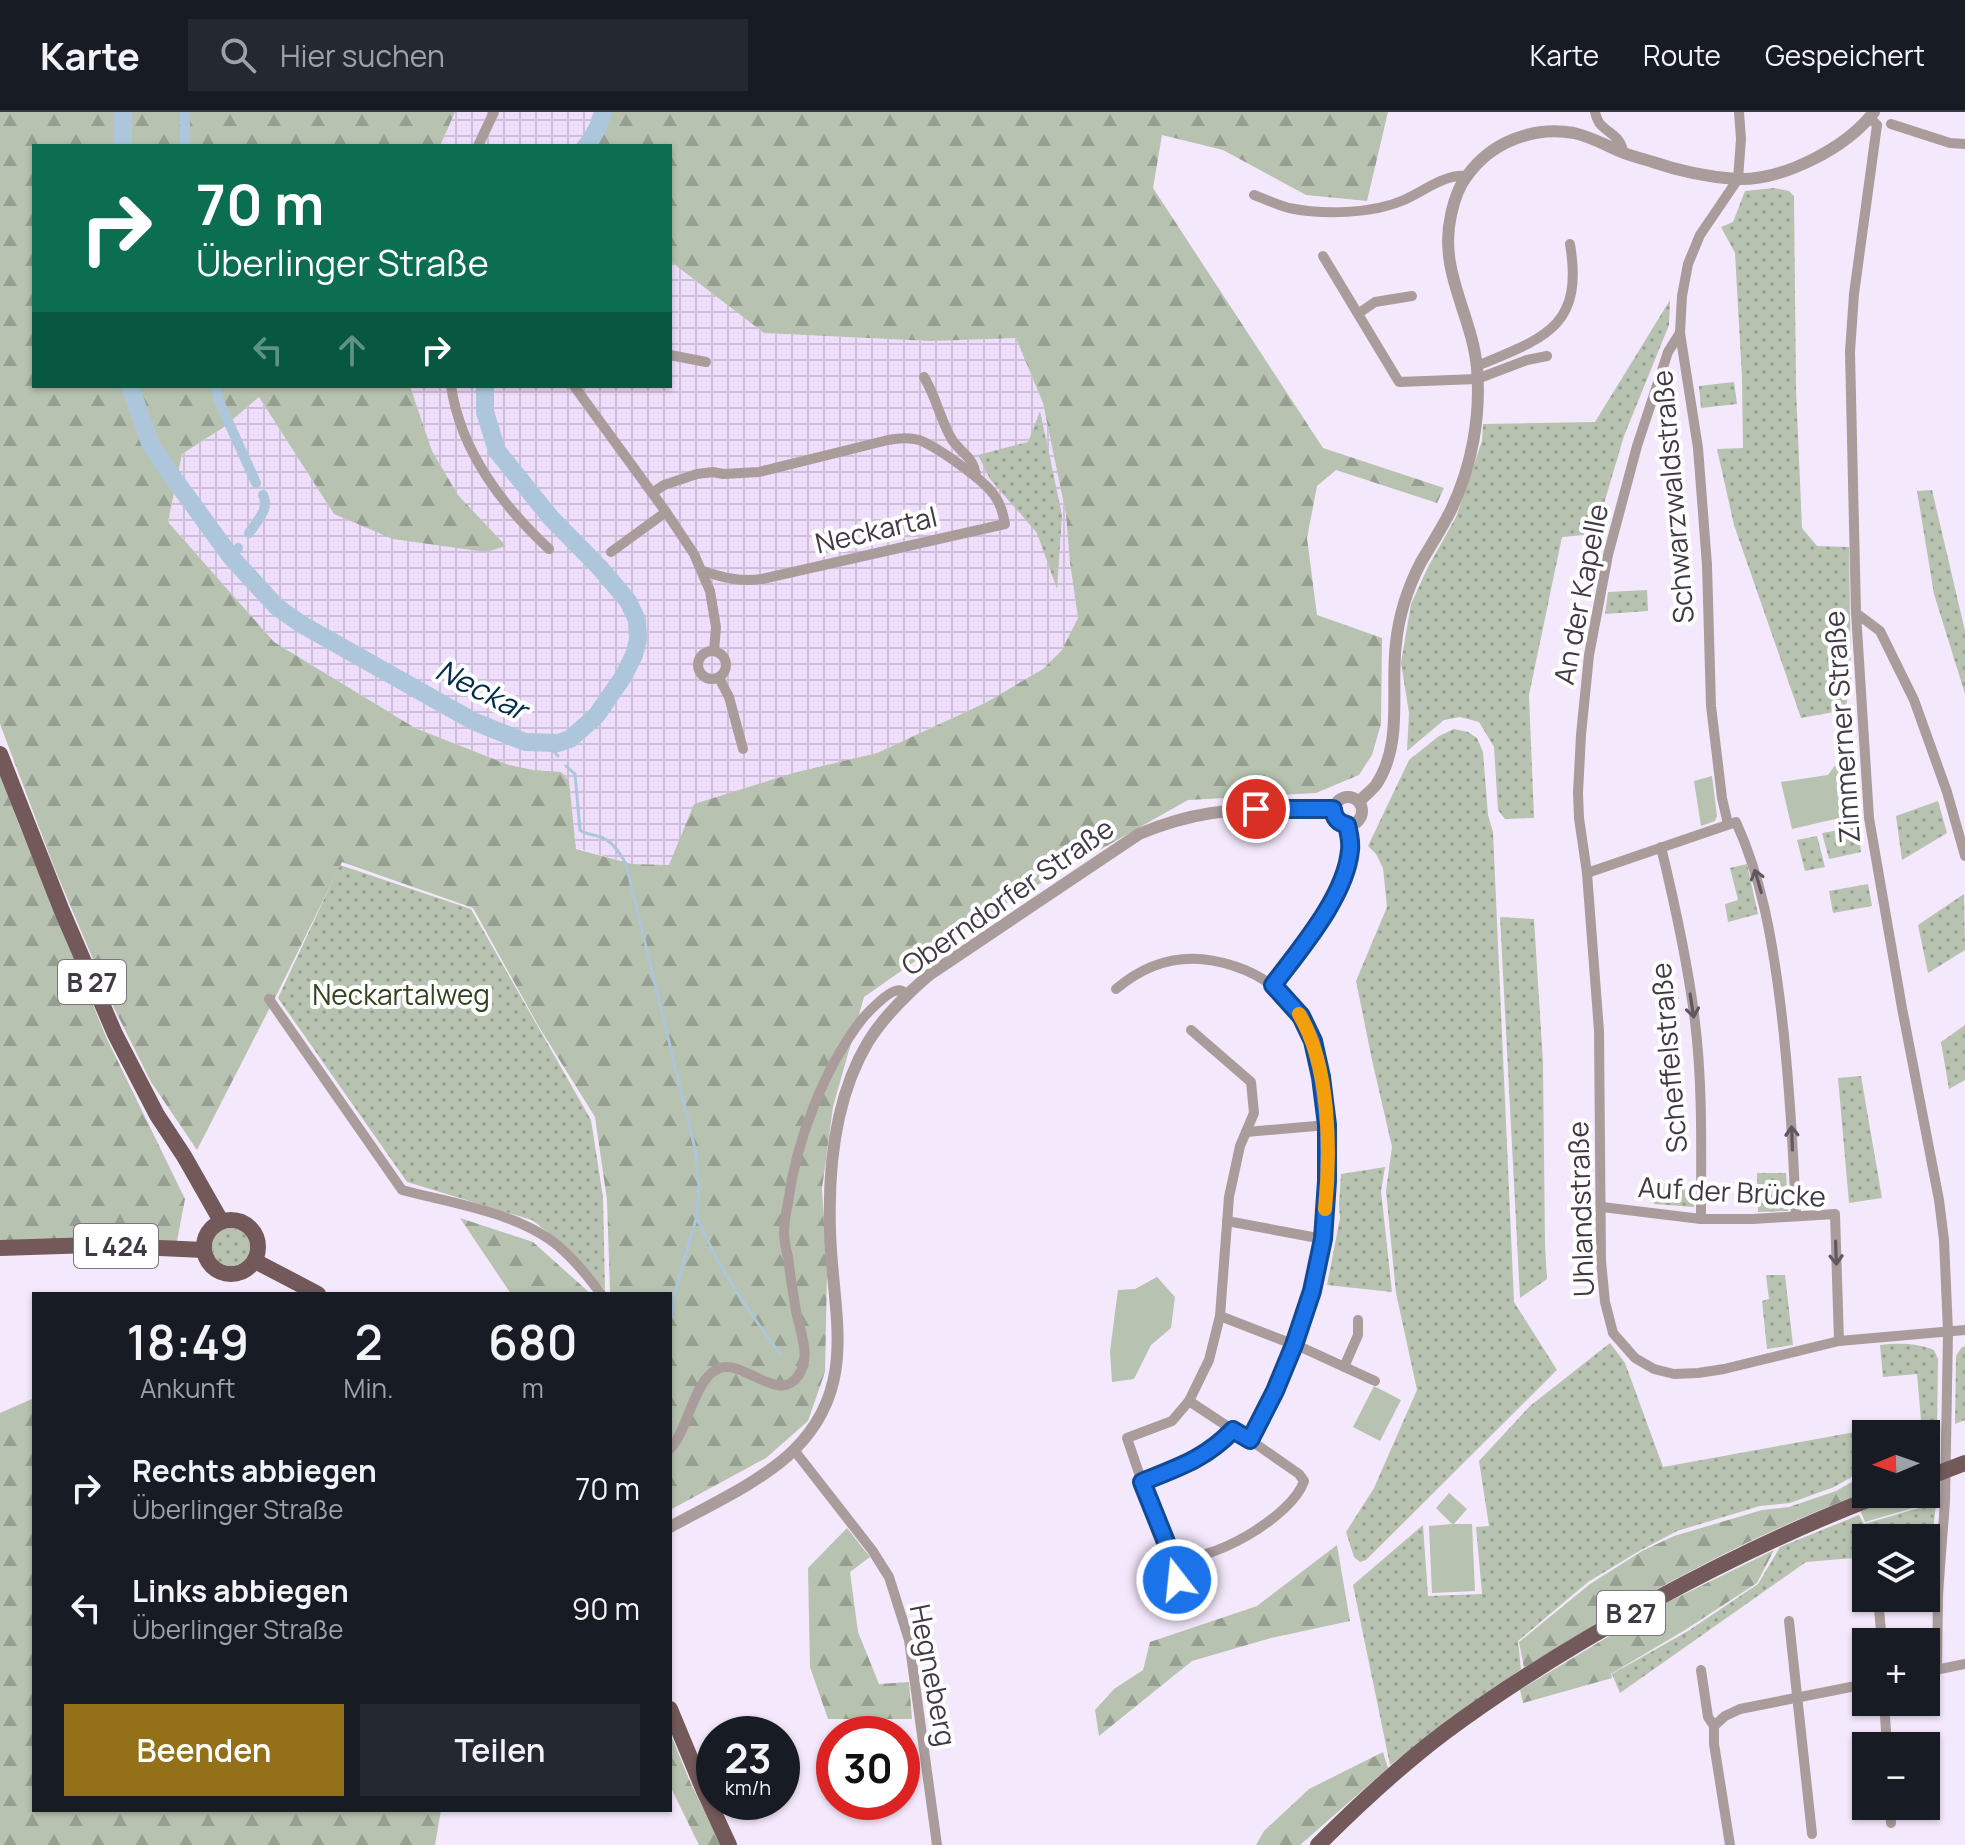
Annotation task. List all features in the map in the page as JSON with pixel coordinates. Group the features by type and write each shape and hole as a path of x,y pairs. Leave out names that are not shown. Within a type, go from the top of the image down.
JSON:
{"main road":[{"name":"B 27","path":"0,754 115,1034 157,1115 221,1221"},
{"path":"238,1220 253,1229 259,1245 258,1254 242,1273 225,1274 211,1265 204,1250 208,1232 221,1221 238,1220"},
{"name":"L 424","path":"0,1248 93,1245 204,1250"},
{"path":"255,1261 314,1292"},
{"path":"1940,1473 1965,1463"},
{"name":"B 27","path":"1318,1845 1432,1742 1502,1691 1591,1635 1734,1558 1852,1507"},
{"path":"672,1714 729,1845"}],"street":[{"path":"479,144 494,112"},
{"path":"1595,112 1600,123 1622,144 1623,152"},
{"path":"1738,179 1741,139 1739,112"},
{"path":"1333,809 1335,818 1343,824 1352,824 1359,819 1362,810 1359,802 1384,770 1394,731 1394,665 1399,620 1419,566 1462,486 1470,458 1475,432 1477,372 1447,243 1454,201 1466,176 1481,159 1504,143 1530,134 1552,132 1574,133 1598,140 1658,164 1738,179 1773,174 1803,164 1833,148 1872,115"},
{"name":"Zimmerner Straße","path":"1872,115 1877,125 1853,301 1850,352 1856,613 1869,818 1944,1240 1948,1331 1945,1501 1935,1628"},
{"path":"1891,124 1950,143 1965,144"},
{"path":"1254,195 1286,207 1312,211 1366,211 1401,201 1456,175 1466,176"},
{"name":"Schwarzwaldstraße","path":"1738,179 1700,235 1688,264 1680,333 1698,448 1707,565 1711,706 1722,798 1732,823 1747,847 1760,882 1772,939 1791,1103 1796,1216"},
{"path":"1477,372 1547,334 1558,323 1568,307 1572,286 1570,244"},
{"path":"1323,256 1399,382 1477,372 1547,356"},
{"path":"1359,313 1375,302 1412,296"},
{"name":"An der Kapelle","path":"1587,873 1578,793 1589,655 1608,555 1637,446 1668,352 1680,333"},
{"path":"672,355 706,362"},
{"name":"Neckartal","path":"924,377 950,436 972,460 976,477"},
{"path":"452,388 464,437 473,456 487,478 549,549"},
{"path":"575,388 666,512 703,571 715,613 714,651"},
{"name":"Neckartal","path":"652,493 664,485 697,474 759,472 904,438 930,445 976,477 994,494 1002,508 1005,524 744,582 703,571"},
{"path":"611,552 666,512"},
{"path":"1856,613 1880,631 1914,700 1947,792 1965,856"},
{"path":"714,651 722,655 727,663 719,678 710,680 699,671 698,666 702,655 714,651"},
{"path":"719,678 729,697 743,749"},
{"name":"Oberndorfer Straße","path":"672,1526 767,1472 794,1450 823,1411 837,1366 830,1204 833,1154 842,1108 854,1069 867,1042 907,994 929,975 1139,834 1167,822 1227,810 1333,809 1338,801 1346,797 1359,802"},
{"path":"1587,873 1732,823"},
{"path":"1273,985 1333,901 1351,846 1347,825"},
{"name":"Scheffelstraße","path":"1661,847 1682,940 1695,1025 1701,1124 1701,1219"},
{"name":"Uhlandstraße","path":"1587,873 1599,1031 1601,1261 1605,1302 1613,1333 1635,1358 1654,1369 1674,1374 1724,1369 1839,1341 1965,1330"},
{"path":"1116,989 1133,974 1161,963 1189,958 1215,959 1252,972 1273,985 1301,1016 1313,1041 1327,1125 1323,1239 1312,1291 1294,1345 1250,1440"},
{"path":"672,1446 681,1435 702,1384 710,1373 722,1367 735,1367 781,1386 793,1382 799,1375 805,1358 804,1346 784,1233 799,1144 835,1064 864,1017 894,991 907,994"},
{"path":"269,999 402,1190 527,1226 565,1251 599,1292"},
{"path":"1182,1603 1172,1557 1127,1438 1172,1421 1189,1401 1209,1360 1220,1316 1227,1221 1235,1167 1254,1113 1251,1082 1191,1030"},
{"path":"1246,1132 1327,1125"},
{"name":"Auf der Brücke","path":"1602,1207 1701,1219 1835,1214 1839,1341"},
{"path":"1227,1221 1323,1239"},
{"path":"1220,1316 1375,1381"},
{"path":"1344,1367 1358,1335 1358,1320"},
{"path":"1172,1557 1182,1560 1234,1544 1289,1504 1301,1490 1304,1481 1299,1474 1189,1401"},
{"path":"1142,1482 1200,1458 1233,1430"},
{"name":"Hegneberg","path":"794,1450 872,1550 889,1577 909,1640 937,1845"},
{"path":"1789,1621 1812,1834"},
{"path":"1940,1669 1965,1664"},
{"path":"1701,1670 1708,1717 1714,1726 1730,1845"},
{"path":"1714,1726 1740,1709 1852,1687"}],"shaded area":[{"path":"455,112 595,112 591,125 577,144 441,144"},
{"path":"672,263 764,333 930,341 1016,337 1043,403 1066,514 1078,619 1062,650 1043,669 985,703 877,753 797,772 669,865 632,864 576,848 569,781 509,765 415,728 274,642 168,522 182,454 224,427 259,397 334,514 506,546 458,495 432,451 411,388 672,388"}],"green space":[{"path":"0,112 455,112 441,144 32,144 32,388 411,388 432,451 458,495 506,546 486,552 393,539 334,514 259,397 224,427 182,454 168,522 274,642 415,728 509,765 561,772 569,781 576,849 632,864 669,865 694,804 797,772 877,753 985,703 1043,669 1062,650 1078,618 1066,514 1043,403 1016,338 930,341 764,333 672,263 672,144 577,144 591,125 595,112 1388,112 1367,201 1306,195 1223,150 1162,135 1153,188 1323,448 1444,488 1437,503 1336,470 1317,486 1307,538 1317,615 1382,638 1381,724 1372,755 1359,775 1316,793 1188,800 1018,896 864,997 833,1107 822,1189 827,1274 825,1372 808,1421 766,1458 672,1509 672,1292 610,1292 607,1200 595,1117 539,1027 473,908 342,862 197,1150 151,1082 111,1002 54,867 0,724"},
{"path":"1774,188 1789,191 1794,196 1796,389 1802,528 1817,546 1849,547 1851,683 1845,710 1801,718 1734,525 1717,449 1743,448 1735,253 1721,227 1733,222 1745,191"},
{"path":"1670,300 1669,325 1624,436 1595,534 1562,537 1529,695 1534,818 1505,819 1498,810 1494,747 1479,722 1460,717 1444,720 1407,751 1409,713 1401,663 1411,604 1456,517 1482,441 1483,424 1595,422"},
{"path":"1734,382 1737,404 1701,408 1699,386"},
{"path":"1040,411 1062,515 1057,589 1037,533 990,479 978,455 1028,442"},
{"path":"1932,490 1965,631 1965,694 1934,594 1917,491"},
{"path":"1647,590 1648,611 1605,614 1608,592"},
{"path":"1454,729 1477,738 1483,752 1488,815 1493,832 1514,1302 1557,1370 1366,1560 1360,1562 1354,1557 1346,1532 1374,1488 1417,1390 1396,1293 1386,1191 1392,1147 1356,981 1387,907 1383,868 1368,846 1409,760 1439,736"},
{"path":"1842,756 1851,756 1857,814 1792,829 1781,782 1828,775"},
{"path":"0,774 107,1039 185,1199 177,1241 0,1242"},
{"path":"1712,776 1717,816 1715,821 1701,826 1694,781"},
{"path":"1938,801 1947,833 1902,860 1896,816"},
{"path":"1858,827 1861,852 1829,859 1822,833"},
{"path":"1817,836 1825,867 1805,871 1797,840"},
{"path":"1747,864 1758,914 1728,922 1725,904 1738,900 1730,868"},
{"name":"Neckartalweg","path":"340,865 471,909 591,1120 603,1197 605,1290 564,1245 532,1220 407,1182 278,998"},
{"path":"1868,884 1872,906 1833,913 1829,891"},
{"path":"1964,894 1965,950 1928,973 1918,925"},
{"path":"1500,917 1534,919 1543,1063 1547,1279 1520,1298"},
{"path":"1965,1025 1965,1080 1949,1089 1941,1042"},
{"path":"1861,1076 1882,1198 1849,1203 1838,1078"},
{"path":"1385,1167 1381,1191 1392,1292 1327,1285 1340,1218 1341,1174"},
{"path":"1757,1173 1786,1173 1788,1211 1758,1212"},
{"path":"1655,1182 1694,1187 1694,1207 1654,1204"},
{"path":"460,1218 533,1242 589,1292 510,1292"},
{"path":"231,1228 245,1233 250,1247 245,1261 231,1266 217,1261 212,1247 217,1233"},
{"path":"1766,1275 1785,1275 1793,1345 1767,1349 1762,1301 1769,1299"},
{"path":"1157,1277 1175,1297 1171,1328 1151,1345 1134,1379 1112,1382 1110,1351 1118,1290 1135,1289"},
{"path":"1610,1343 1625,1363 1663,1467 1852,1433 1852,1477 1790,1503 1760,1506 1677,1531 1588,1582 1518,1641 1521,1669 1390,1765 1353,1585 1423,1525 1428,1596 1482,1594 1476,1527 1489,1526 1479,1461 1530,1406"},
{"path":"1880,1345 1920,1346 1934,1350 1938,1359 1937,1420 1921,1420 1917,1374 1883,1377"},
{"path":"1965,1346 1965,1420 1955,1424 1956,1356"},
{"path":"1374,1386 1401,1400 1380,1441 1353,1427"},
{"path":"32,1399 32,1812 441,1812 435,1845 0,1845 0,1413"},
{"path":"1852,1482 1852,1498 1792,1522 1682,1575 1524,1668 1519,1642 1590,1584 1642,1551 1674,1536 1762,1510 1789,1507 1836,1491"},
{"path":"1449,1493 1467,1509 1454,1524 1472,1524 1475,1591 1432,1593 1429,1526 1452,1524 1436,1508"},
{"path":"1866,1508 1913,1508 1865,1522 1860,1510"},
{"path":"1919,1508 1935,1508 1934,1524 1864,1524"},
{"path":"1859,1515 1864,1524 1852,1524 1852,1558 1806,1562 1620,1693 1612,1674 1688,1631 1758,1584 1780,1547"},
{"path":"847,1528 870,1557 850,1572 858,1632 879,1684 909,1682 912,1716 827,1716 810,1667 808,1568"},
{"path":"1337,1545 1350,1621 1271,1638 1192,1661 1099,1736 1095,1710 1114,1689 1143,1670 1150,1642 1257,1606"},
{"path":"1774,1550 1757,1583 1611,1674 1612,1678 1523,1703 1520,1690 1654,1609"},
{"path":"672,1738 696,1794 696,1820 709,1820 721,1845 699,1845 672,1790"},
{"path":"1383,1752 1388,1768 1300,1845 1256,1845 1264,1831 1309,1789"}],"waterway":[{"name":"Neckar","path":"123,112 123,144"},
{"path":"185,112 185,144"},
{"name":"Neckar","path":"588,144 603,112"},
{"name":"Neckar","path":"131,388 150,443 167,469 231,557 277,607 301,624 473,721 525,742 558,743 570,739 596,716 623,677 638,640 637,620 628,601 551,518 497,451 485,412 485,388"},
{"path":"216,388 256,483"},
{"path":"249,533 264,510 263,495"},
{"path":"231,557 238,548"},
{"path":"547,743 558,756"},
{"path":"566,766 575,774 580,830 608,841 626,864 695,1149 699,1185 697,1216 672,1312"},
{"path":"698,1219 735,1289 781,1355"}],"slow traffic":[{"path":"1299,1014 1313,1041 1321,1077 1327,1125 1325,1209"}],"route":[{"path":"1177,1580 1172,1557 1142,1482 1200,1458 1233,1430 1250,1440 1294,1345 1312,1291 1323,1239 1327,1125 1321,1077 1313,1041 1301,1016 1273,985 1333,901 1351,846 1347,825 1335,818 1333,809 1256,809"}]}
